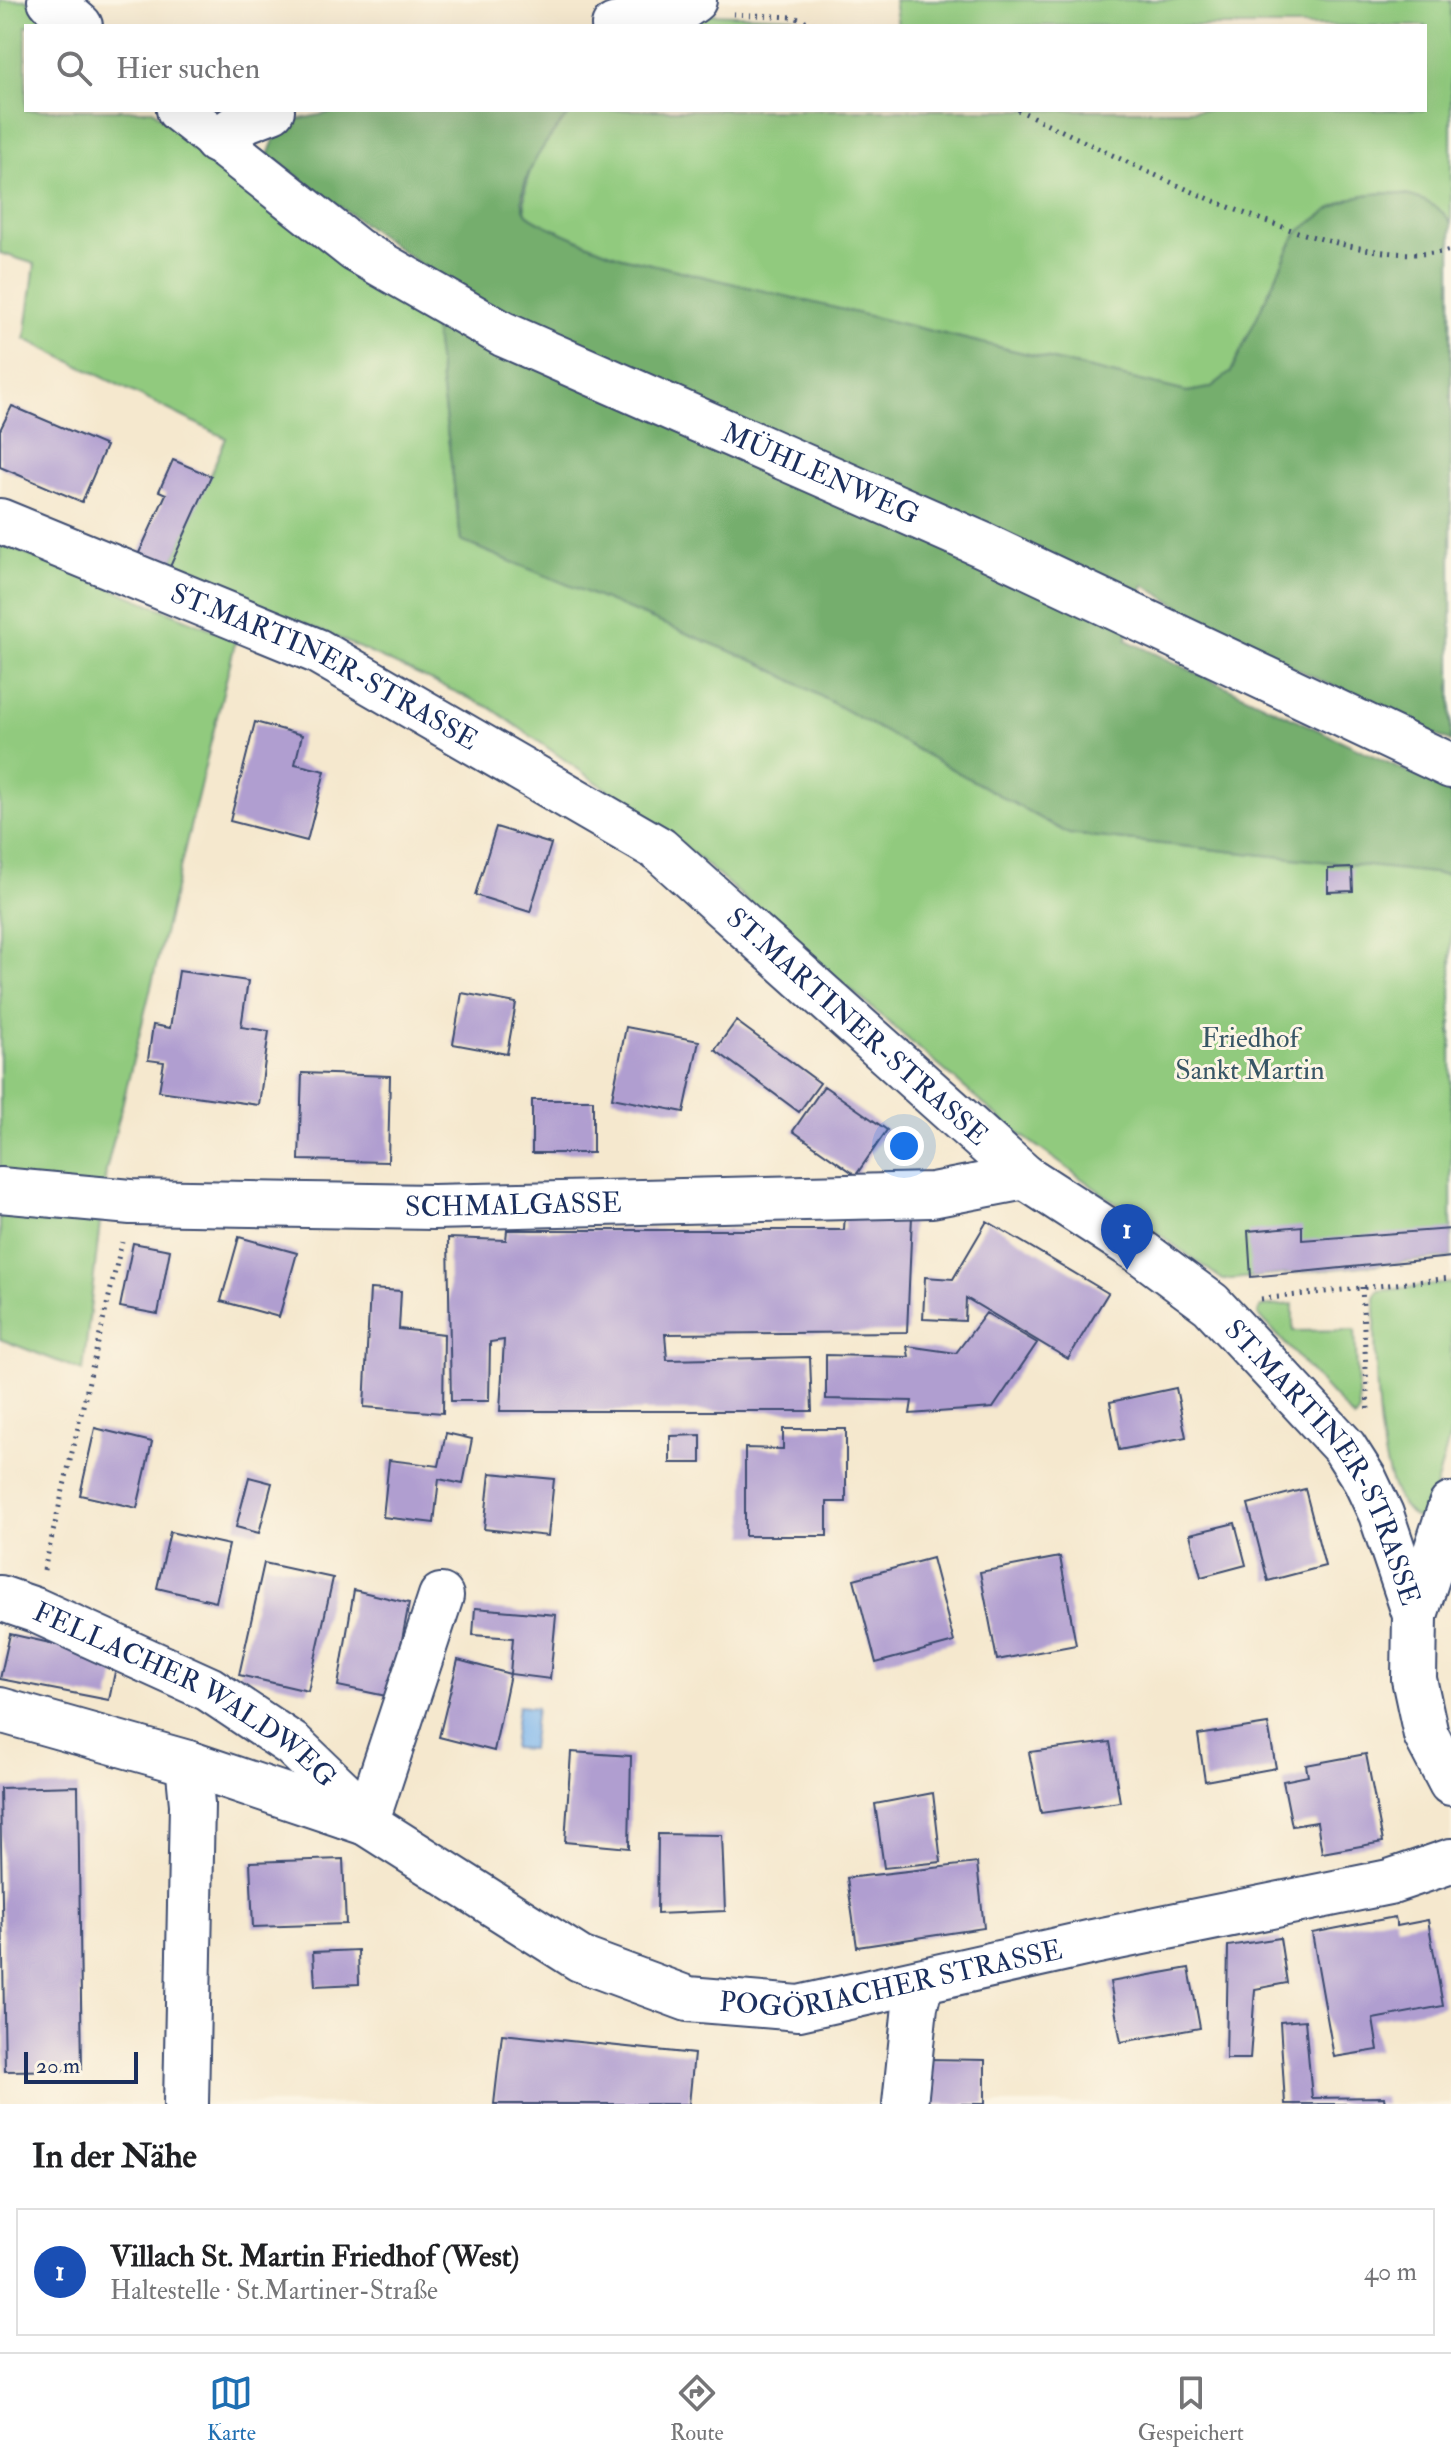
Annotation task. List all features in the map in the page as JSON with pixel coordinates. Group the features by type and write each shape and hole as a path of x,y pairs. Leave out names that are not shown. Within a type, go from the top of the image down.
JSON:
{"street":[{"path":"50,0 78,24"},
{"path":"621,24 687,5"},
{"name":"MÜHLENWEG","path":"181,112 356,250 503,334 983,545 1451,766"},
{"path":"216,141 246,120 267,112"},
{"name":"ST.MARTINER-STRASSE","path":"0,521 317,651 659,849 1025,1177 1141,1252 1211,1304 1344,1447 1381,1514 1415,1615 1414,1679 1426,1735 1451,1783"},
{"name":"SCHMALGASSE","path":"0,1190 131,1202 433,1207 932,1195 1025,1177"},
{"path":"1415,1615 1451,1505"},
{"path":"356,1820 441,1596"},
{"name":"FELLACHER WALDWEG","path":"18,1604 209,1689 305,1755 342,1792 356,1820"},
{"name":"POGÖRIACHER STRASSE","path":"0,1710 188,1763 356,1820 580,1959 688,1999 799,2008 1093,1942 1389,1882 1451,1861"},
{"path":"186,2104 192,1804 188,1763"},
{"path":"905,2104 915,2006 921,1982"}],"path":[{"path":"687,5 783,16 813,24"},
{"path":"1022,112 1215,200 1337,245 1404,253 1451,250"},
{"path":"18,1604 131,1202"},
{"path":"1211,1304 1451,1278"},
{"path":"1362,1287 1368,1412"}],"green space":[{"name":"Friedhof Sankt Martin","path":"0,0 27,0 55,24 24,24 24,112 155,112 243,189 434,327 461,541 764,665 1069,834 1451,875 1451,1257 1223,1280 1010,1127 669,833 491,708 331,635 169,569 226,438 25,339 35,264 0,253"},
{"path":"894,0 1451,0 1451,223 1430,204 1402,194 1356,197 1331,209 1296,234 1231,372 1210,388 1187,392 622,257 556,230 526,213 526,184 537,156 572,112 1427,112 1427,24 898,24"},
{"path":"710,14 793,17 815,24 667,24"},
{"path":"333,112 572,112 536,158 524,188 526,213 554,229 622,257 1187,392 1210,388 1231,372 1296,234 1331,209 1356,197 1402,194 1431,204 1451,223 1451,742 1229,637 1144,585 1126,640 1451,792 1451,875 1069,834 764,665 461,541 434,327 436,276 268,155 278,130 300,119"},
{"path":"0,543 236,639 106,1171 83,1371 0,1339"},
{"path":"1451,1283 1451,1432 1429,1510 1417,1518 1402,1504 1391,1480 1383,1450 1376,1382 1375,1298 1378,1291"},
{"path":"1293,1304 1293,1331 1355,1330 1359,1412 1354,1419 1258,1314 1261,1307"}],"water":[{"path":"518,1706 536,1708 531,1749 513,1748"}],"building":[{"path":"12,406 106,446 82,502 0,467 0,430"},
{"path":"173,460 211,476 169,569 138,555 166,494 159,491"},
{"path":"255,722 302,735 295,764 325,771 307,841 230,821"},
{"path":"496,827 551,844 530,912 475,895"},
{"path":"1352,868 1353,891 1328,892 1328,869"},
{"path":"179,971 248,981 241,1027 269,1031 259,1105 159,1091 164,1062 148,1060 153,1025 170,1028"},
{"path":"462,993 516,1003 507,1054 453,1044"},
{"path":"736,1021 820,1083 799,1112 715,1050"},
{"path":"626,1027 699,1041 684,1112 612,1098"},
{"path":"302,1073 390,1076 388,1162 299,1160"},
{"path":"824,1086 887,1130 856,1175 793,1131"},
{"path":"532,1100 593,1100 593,1153 532,1153"},
{"path":"845,1213 912,1216 907,1332 665,1334 667,1360 810,1357 812,1411 500,1411 504,1340 490,1342 489,1401 451,1401 448,1238 506,1240 507,1230 844,1230"},
{"path":"987,1221 1108,1293 1068,1359 966,1298 965,1321 923,1319 925,1277 953,1279"},
{"path":"1302,1226 1302,1240 1451,1229 1451,1257 1251,1277 1248,1231"},
{"path":"239,1237 297,1253 279,1317 221,1301"},
{"path":"133,1243 170,1250 158,1314 120,1307"},
{"path":"370,1289 401,1291 399,1329 444,1334 443,1413 364,1407"},
{"path":"986,1313 1037,1343 993,1408 910,1414 912,1401 826,1399 826,1355 909,1357 907,1346 956,1353"},
{"path":"1176,1388 1186,1437 1119,1450 1110,1402"},
{"path":"95,1428 152,1442 137,1508 80,1495"},
{"path":"783,1429 846,1429 846,1502 827,1502 827,1536 745,1536 745,1448 783,1449"},
{"path":"446,1433 472,1439 463,1484 439,1479 434,1523 383,1517 389,1460 439,1466"},
{"path":"701,1435 701,1463 670,1463 670,1436"},
{"path":"490,1473 554,1479 548,1536 484,1529"},
{"path":"249,1477 272,1483 259,1533 236,1527"},
{"path":"1305,1489 1325,1566 1268,1581 1248,1504"},
{"path":"1235,1523 1246,1565 1201,1577 1190,1534"},
{"path":"170,1532 229,1545 216,1602 157,1588"},
{"path":"1060,1557 1076,1645 997,1660 980,1572"},
{"path":"932,1558 954,1642 876,1663 854,1579"},
{"path":"264,1563 333,1578 308,1691 239,1675"},
{"path":"354,1590 409,1603 391,1697 338,1686"},
{"path":"475,1608 556,1615 550,1679 510,1674 513,1638 473,1635"},
{"path":"10,1634 72,1648 115,1672 109,1700 0,1679"},
{"path":"458,1660 510,1674 494,1751 439,1737"},
{"path":"1268,1724 1276,1768 1205,1781 1198,1735"},
{"path":"1110,1742 1120,1802 1041,1813 1029,1752"},
{"path":"571,1752 631,1756 629,1848 565,1842"},
{"path":"1366,1754 1383,1842 1322,1853 1317,1822 1292,1826 1283,1781 1308,1776 1306,1765"},
{"path":"78,1786 82,2070 5,2071 0,1788"},
{"path":"933,1793 941,1862 884,1868 875,1804"},
{"path":"658,1834 722,1835 725,1911 657,1914"},
{"path":"343,1859 346,1924 253,1927 250,1862"},
{"path":"977,1863 984,1928 857,1947 847,1878"},
{"path":"1395,1917 1397,1926 1428,1920 1443,2006 1373,2019 1378,2050 1334,2057 1312,1933"},
{"path":"1280,1938 1287,1983 1255,1989 1250,2059 1226,2059 1228,1946"},
{"path":"358,1950 359,1984 315,1986 313,1952"},
{"path":"1189,1968 1200,2028 1121,2042 1110,1982"},
{"path":"1305,2020 1312,2098 1384,2097 1385,2104 1285,2104 1280,2022"},
{"path":"502,2034 694,2054 689,2104 494,2104"},
{"path":"928,2059 985,2060 985,2104 927,2104"}],"place":[{"name":"Villach St. Martin Friedhof (West)","path":"1127,1270"}]}
